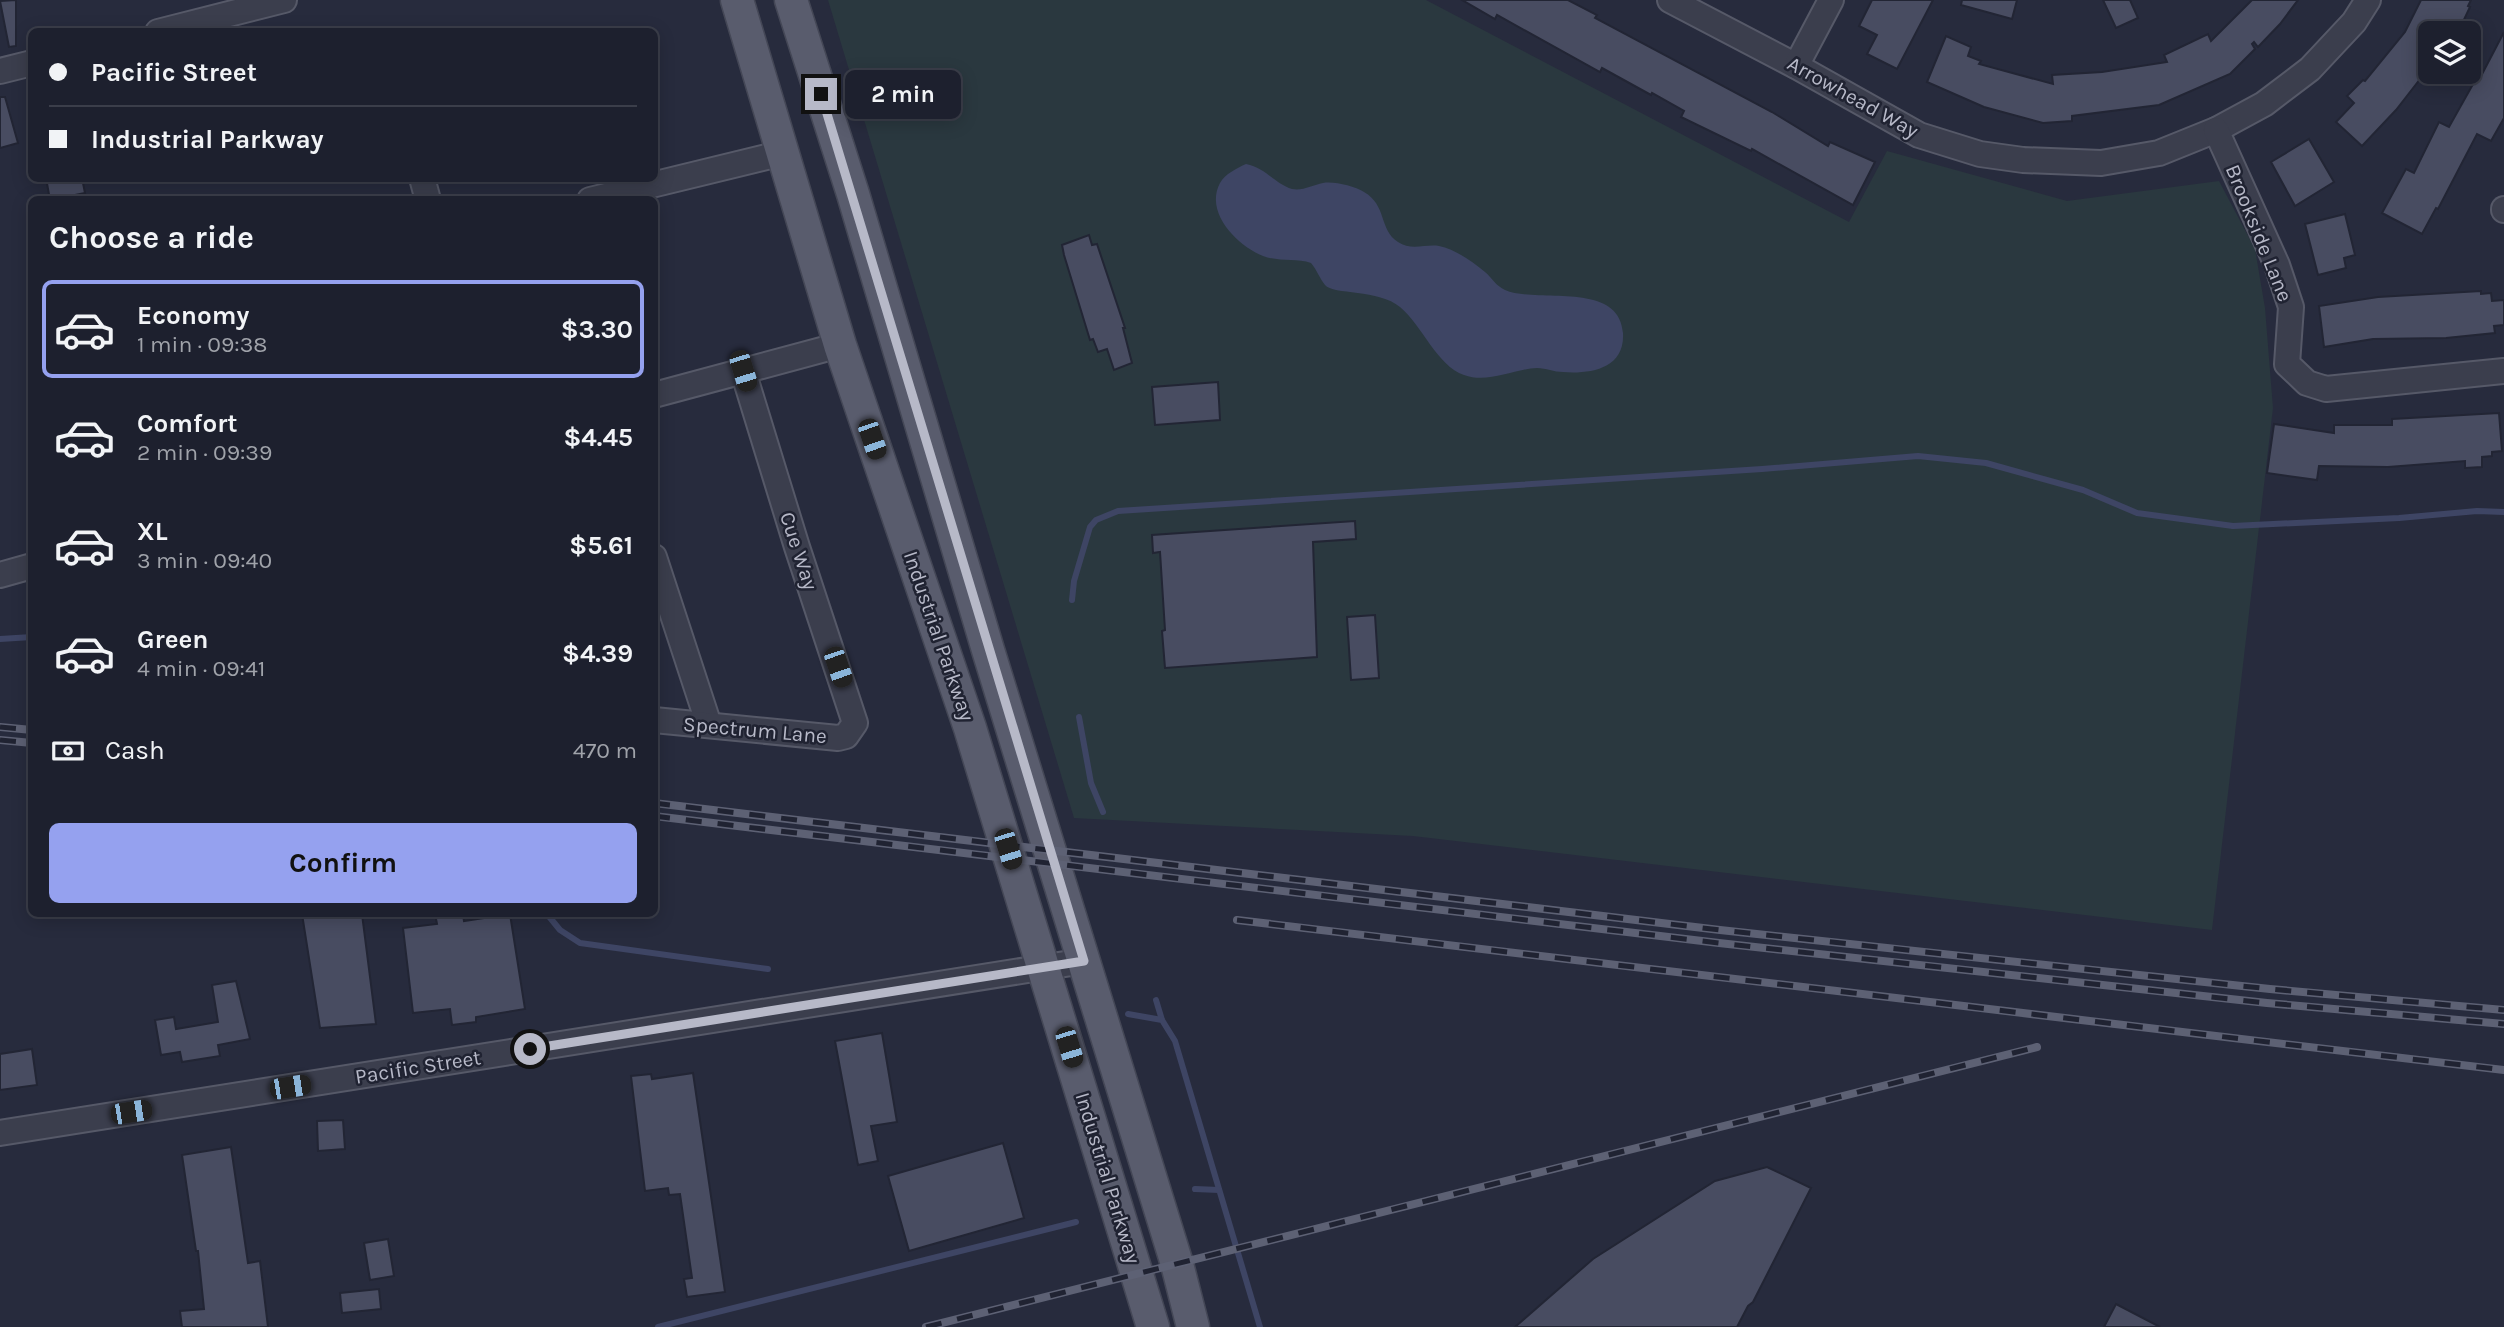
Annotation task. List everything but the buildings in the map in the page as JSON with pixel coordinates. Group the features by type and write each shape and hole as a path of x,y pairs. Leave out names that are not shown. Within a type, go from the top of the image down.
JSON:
{"main road":[{"name":"Industrial Parkway","path":"737,0 840,345 970,728 1153,1327"},
{"name":"Industrial Parkway","path":"791,0 857,207 988,650 1194,1327"}],"street":[{"path":"174,28 284,0"},
{"name":"Arrowhead Way","path":"1670,0 1919,135 1980,154 2023,160 2101,163 2159,153 2216,130 2264,104 2310,69 2354,22 2368,0"},
{"path":"1796,66 1831,0"},
{"path":"0,71 28,64"},
{"name":"Brookside Lane","path":"2216,130 2277,265 2291,307 2287,364 2306,383 2326,389 2504,371"},
{"path":"606,196 783,153"},
{"path":"658,394 840,345"},
{"name":"Cue Way","path":"743,371 797,547 854,715 852,730"},
{"path":"0,575 28,567"},
{"path":"658,569 709,725"},
{"name":"Spectrum Lane","path":"658,720 838,738 846,736 852,730"},
{"name":"Pacific Street","path":"0,1133 1084,961"}],"shaded area":[{"path":"828,0 1426,0 1849,222 1887,151 2067,201 2219,181 2255,249 2265,308 2273,408 2212,930 1413,836 1074,818"}],"water":[{"path":"1246,164 1292,189 1328,183 1344,184 1360,190 1371,197 1380,210 1388,231 1398,242 1413,247 1439,246 1451,250 1475,264 1505,290 1519,294 1574,297 1607,306 1618,317 1623,333 1618,355 1604,367 1584,372 1537,368 1482,378 1454,370 1408,315 1391,301 1330,288 1323,283 1311,263 1263,256 1243,245 1220,217 1216,194 1225,177"}],"waterway":[{"path":"1072,600 1074,581 1090,527 1096,520 1118,511 1762,469 1918,456 1986,463 2083,490 2137,513 2233,526 2399,518 2477,511 2504,512"},
{"path":"0,639 28,637"},
{"path":"1079,717 1091,783 1103,812"},
{"path":"549,917 560,930 580,943 768,969"},
{"path":"1156,1000 1162,1020"},
{"path":"1128,1014 1162,1020 1175,1041 1260,1327"},
{"path":"1195,1189 1219,1190"},
{"path":"658,1327 1076,1222"}],"railway":[{"path":"0,727 28,730"},
{"path":"0,740 28,743"},
{"path":"658,803 1720,930 2270,989 2504,1010"},
{"path":"658,816 1719,943 2267,1003 2504,1024"},
{"path":"1237,920 2504,1070"},
{"path":"926,1327 2037,1047"}],"route":[{"path":"530,1049 1084,961 821,94"}]}
